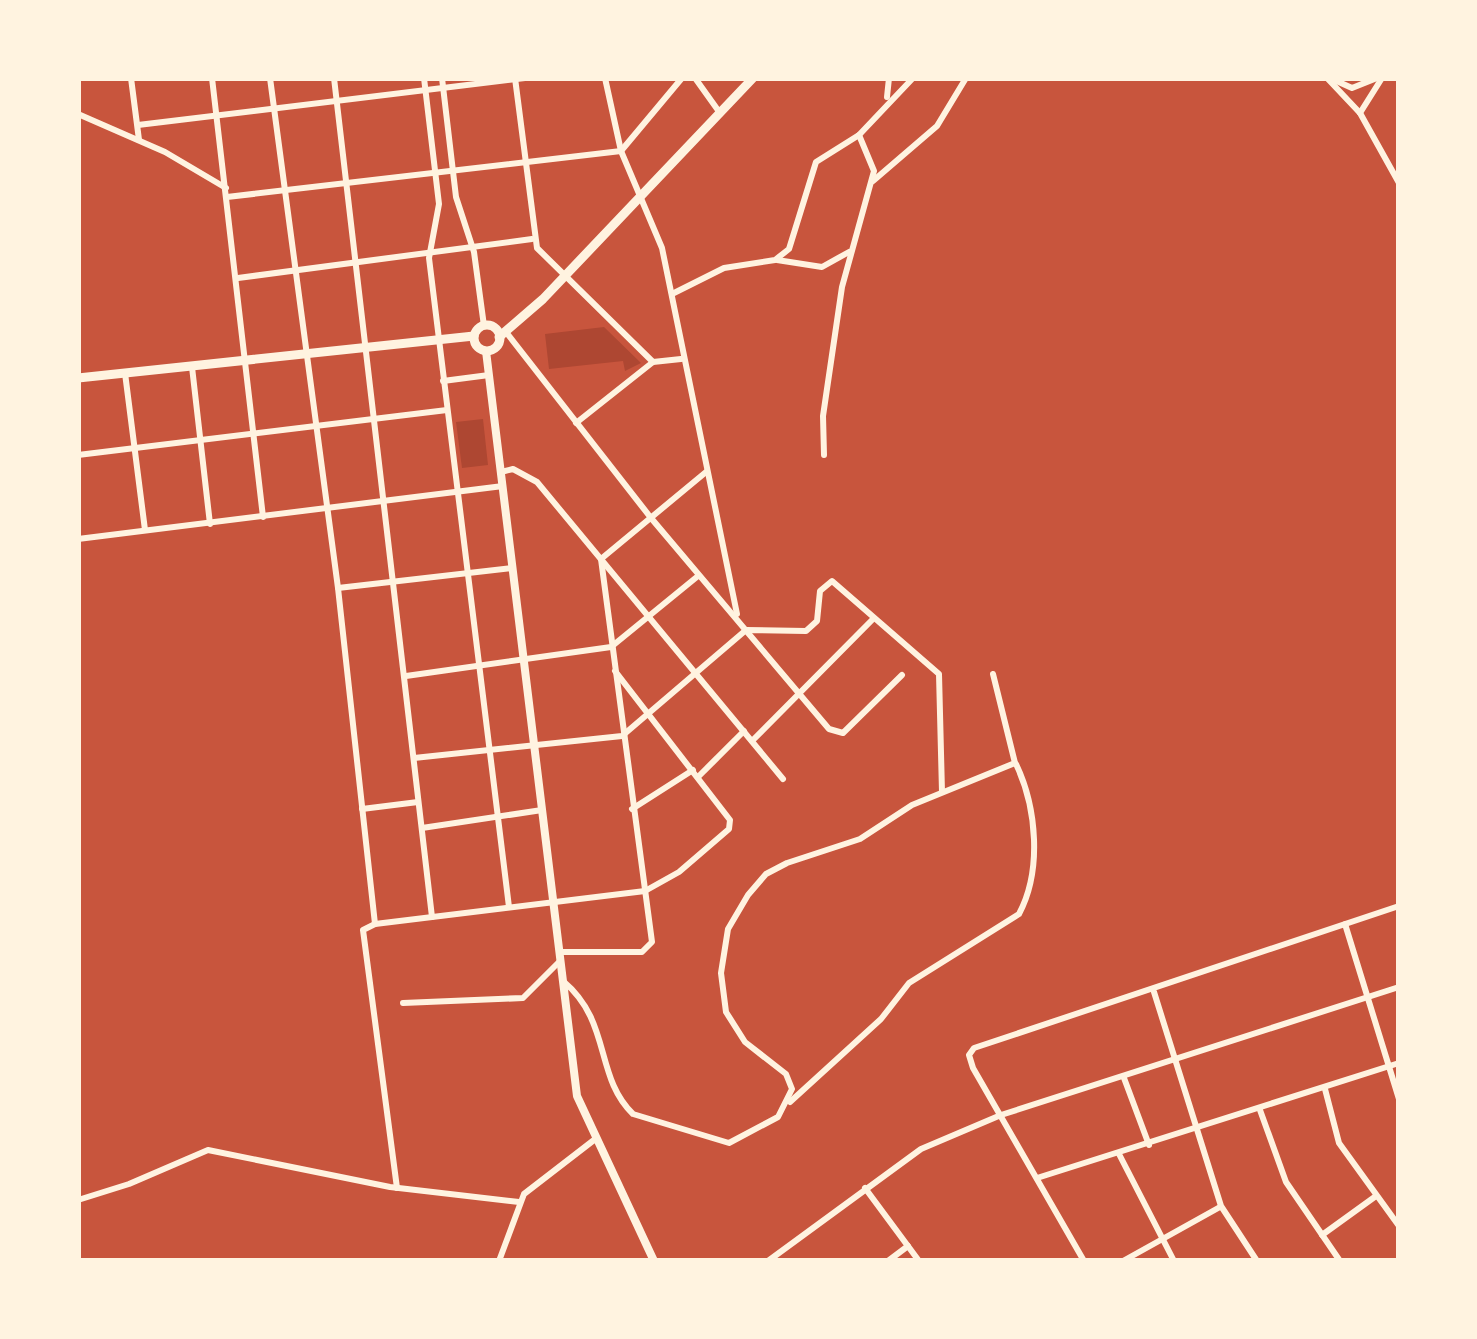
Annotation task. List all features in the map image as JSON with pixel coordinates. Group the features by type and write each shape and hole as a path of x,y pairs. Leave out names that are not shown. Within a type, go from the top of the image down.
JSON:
{"highway":[{"path":"474,336 478,348 496,347 502,334 563,278 752,78"},
{"path":"78,378 366,350 474,336 484,326 502,334"}],"main road":[{"path":"486,351 578,1096 594,1140 654,1261"}],"street":[{"path":"131,78 140,142"},
{"path":"212,78 263,518"},
{"path":"270,78 338,587 375,924"},
{"path":"334,78 432,917"},
{"path":"424,78 439,204 430,253 443,381 509,907"},
{"path":"442,78 453,170 473,247 484,326"},
{"path":"137,124 525,78"},
{"path":"605,78 621,151 643,195 672,294 681,359 738,620"},
{"path":"78,114 140,142 226,193 284,190 621,151 682,78"},
{"path":"695,78 720,112"},
{"path":"887,101 889,78"},
{"path":"776,260 789,249 816,162 859,135 913,78"},
{"path":"871,183 937,126 966,78"},
{"path":"1329,78 1352,88 1380,78"},
{"path":"1329,78 1360,113 1399,183"},
{"path":"1360,113 1380,78"},
{"path":"515,79 533,238 563,278 652,362"},
{"path":"824,455 823,416 852,250 871,183 873,160 859,135"},
{"path":"238,278 533,238"},
{"path":"672,294 724,268 776,260 822,267 852,250"},
{"path":"502,334 829,729 843,733 902,675"},
{"path":"576,423 652,362 681,359"},
{"path":"192,367 210,524"},
{"path":"125,373 145,531"},
{"path":"443,381 489,375"},
{"path":"78,455 447,410"},
{"path":"501,472 513,469 537,482 783,779"},
{"path":"601,559 706,472"},
{"path":"78,539 502,486"},
{"path":"403,1004 523,998 560,956 650,948 653,925 632,808 601,559"},
{"path":"338,587 512,568"},
{"path":"406,676 611,647 700,575"},
{"path":"414,758 622,736 746,630 806,631 817,622 820,591 832,581 939,674 942,792"},
{"path":"752,741 873,619"},
{"path":"397,1188 362,938 375,924 645,891 679,872 729,829 730,820 615,670"},
{"path":"563,981 585,1000 616,1089 634,1114 729,1143 757,1132 881,1019 909,983 1019,914 1029,896 1035,848 993,674"},
{"path":"632,808 695,773 744,731"},
{"path":"788,1105 792,1089 786,1074 746,1042 726,1012 721,973 728,928 766,874 860,839 942,792 1015,764"},
{"path":"362,809 418,802"},
{"path":"422,828 542,810"},
{"path":"1084,1261 973,1068 969,1055 974,1048 1154,992 1399,906"},
{"path":"1345,924 1399,1099"},
{"path":"768,1261 921,1148 1001,1115 1175,1063 1399,987"},
{"path":"1154,992 1221,1206 1257,1261"},
{"path":"1037,1178 1399,1063"},
{"path":"1124,1078 1149,1145"},
{"path":"1325,1088 1339,1143 1399,1226"},
{"path":"1260,1110 1286,1182 1340,1261"},
{"path":"499,1261 519,1202 537,1180 594,1140"},
{"path":"78,1199 130,1184 208,1150 397,1188 519,1202"},
{"path":"1119,1154 1174,1261"},
{"path":"865,1188 919,1261"},
{"path":"1322,1235 1376,1196"},
{"path":"1124,1261 1221,1206"},
{"path":"888,1261 908,1246"},
{"path":"670,1261 682,1261"}],"shaded area":[{"path":"604,327 641,363 625,371 623,361 549,369 545,334"},
{"path":"483,419 488,465 462,468 456,422"}]}
